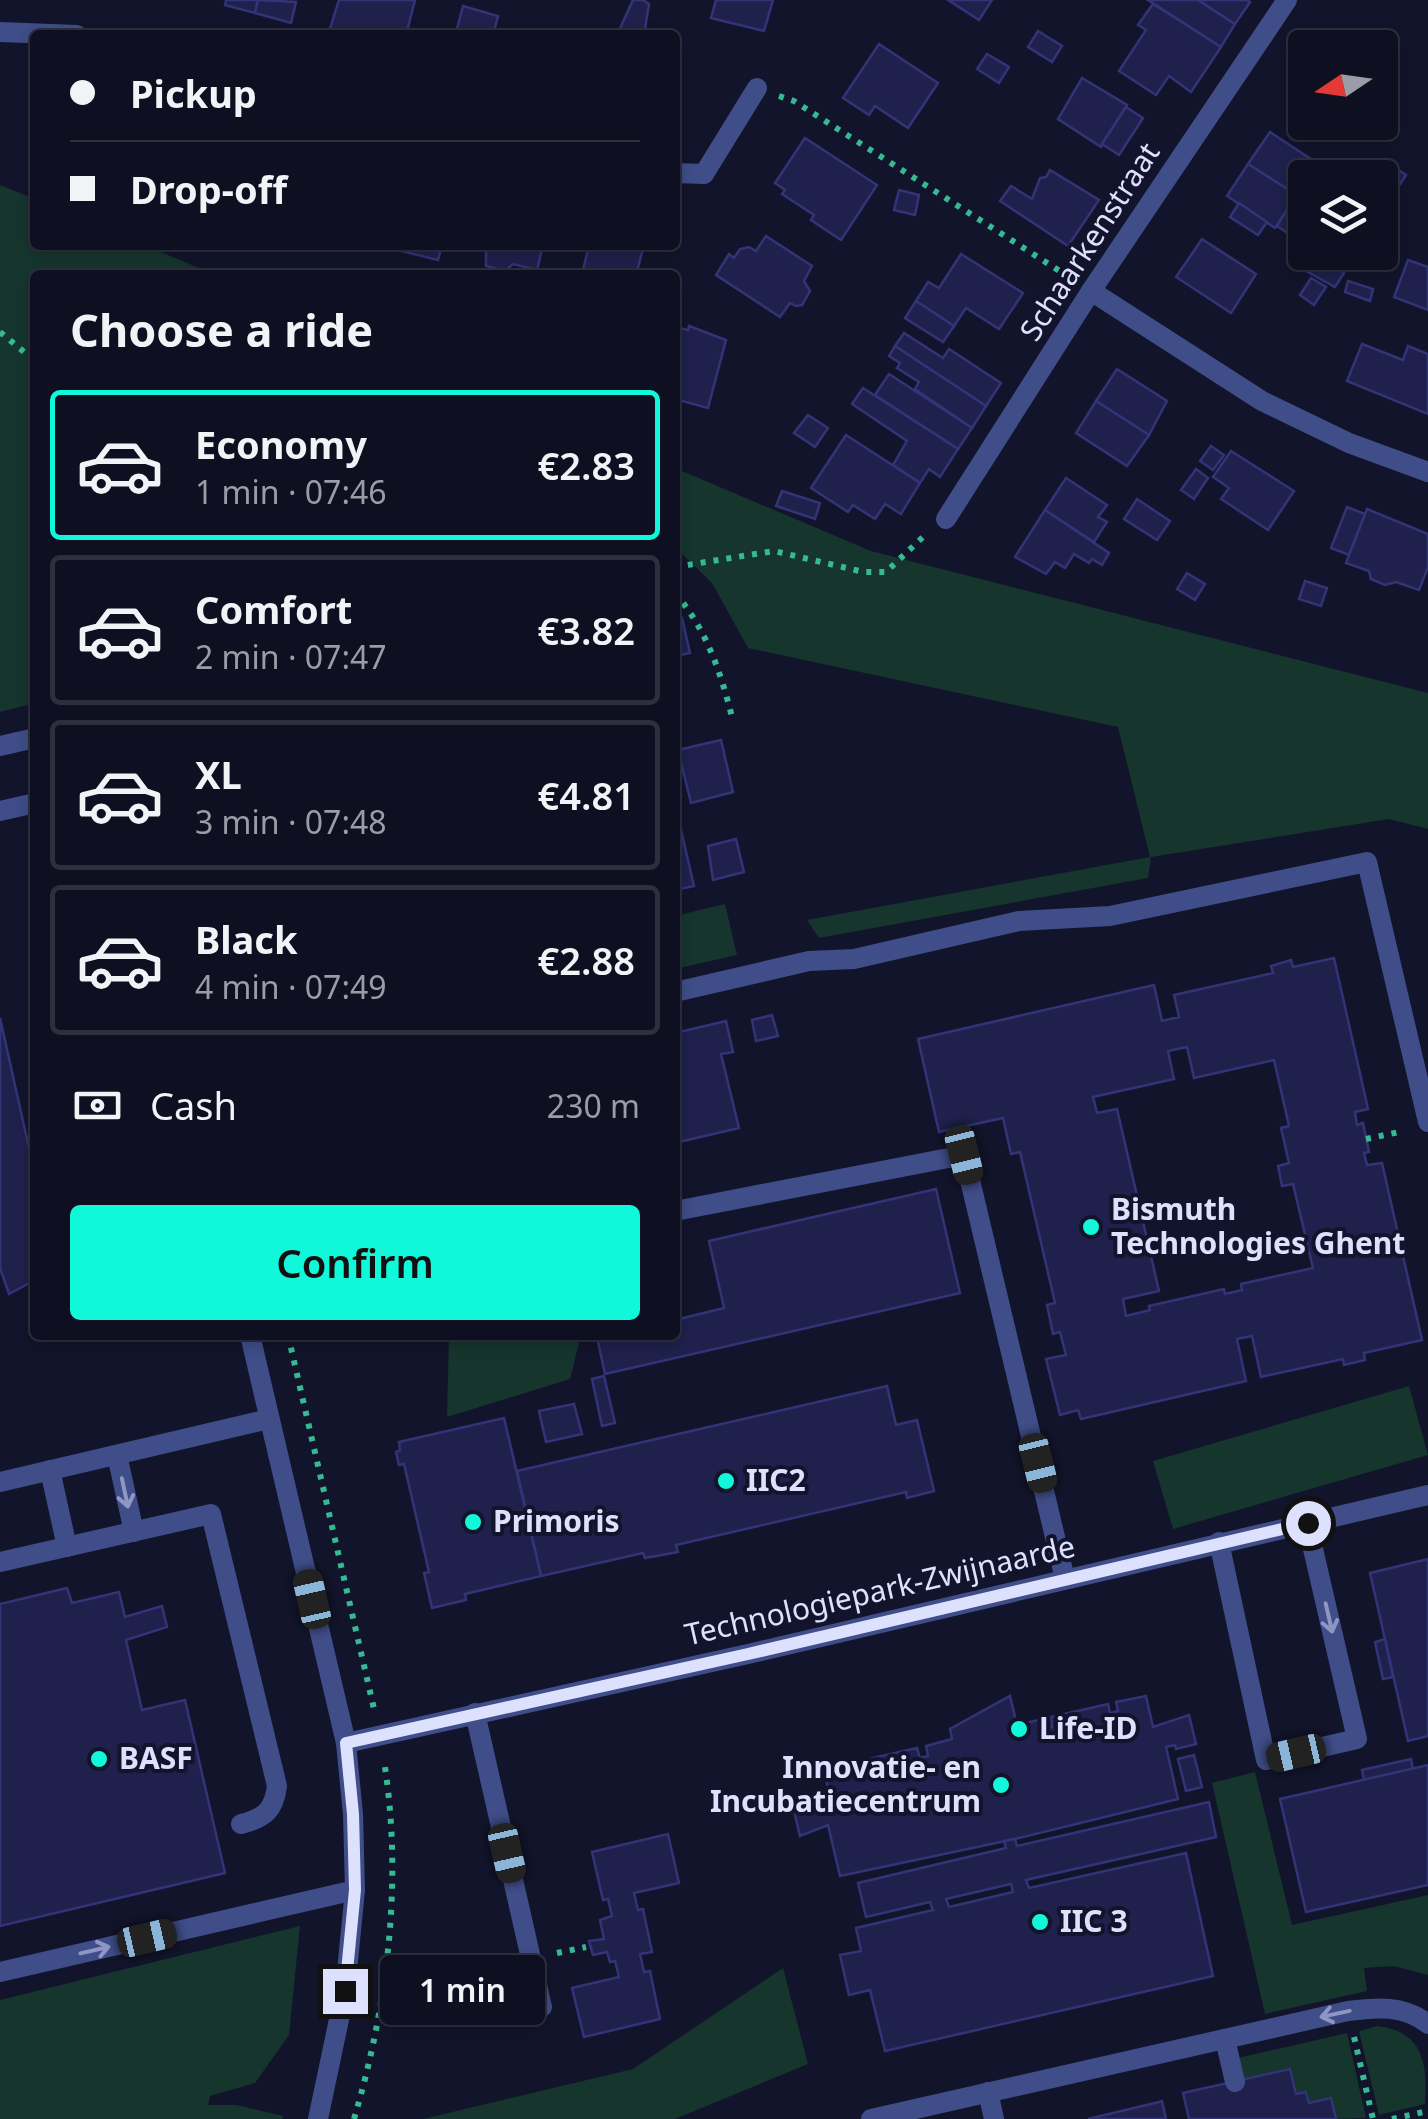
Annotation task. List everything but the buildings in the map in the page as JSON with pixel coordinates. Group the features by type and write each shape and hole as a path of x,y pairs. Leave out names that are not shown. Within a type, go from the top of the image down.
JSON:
{"street":[{"name":"Schaarkenstraat","path":"946,519 1091,292 1286,0"},
{"path":"0,32 30,33"},
{"path":"680,173 704,174 757,88"},
{"path":"1091,292 1262,400 1349,444 1428,472"},
{"path":"0,746 30,739"},
{"path":"0,811 30,804"},
{"path":"680,991 810,961 854,959 1019,921 1110,916 1367,862 1420,1126"},
{"path":"680,1211 964,1155 1065,1578"},
{"path":"251,1340 346,1743 353,1814 355,1890 345,1991 318,2119"},
{"path":"0,1482 270,1419"},
{"path":"117,1454 134,1532"},
{"path":"50,1470 68,1547"},
{"name":"Technologiepark-Zwijnaarde","path":"346,1743 748,1654 1428,1495"},
{"path":"0,1562 211,1514 277,1786 274,1805 260,1819 241,1824"},
{"path":"1218,1542 1266,1760 1357,1739 1308,1523"},
{"path":"476,1713 542,2007"},
{"path":"0,1972 355,1890"},
{"path":"870,2119 1348,2011 1379,2007 1403,2010 1428,2024"},
{"path":"1225,2039 1235,2082"},
{"path":"988,2092 994,2119"}],"path":[{"path":"757,88 794,101 1091,292"},
{"path":"0,332 30,357"},
{"path":"680,566 774,551 864,572 886,572 946,519"},
{"path":"680,598 694,615 721,672 733,721"},
{"path":"1366,1139 1420,1126"},
{"path":"1348,2011 1373,2119"},
{"path":"1392,2119 1428,2111"}],"green space":[{"path":"0,185 30,197 30,250 156,250 204,270 30,270 30,704 0,712"},
{"path":"680,470 871,551 1428,693 1428,829 1389,819 1151,857 1148,878 819,938 807,920 1150,857 1118,727 748,648 712,583 682,554"},
{"path":"725,904 737,955 680,968 680,915"},
{"path":"449,1340 580,1340 570,1379 447,1417"},
{"path":"1409,1386 1428,1455 1173,1529 1153,1461"},
{"path":"1255,1772 1292,1925 1428,1895 1428,1975 1394,1966 1364,1968 1367,1991 1265,2014 1212,1783"},
{"path":"300,1926 289,2035 255,2083 210,2096 208,2105 237,2105 283,2116 282,2119 0,2119 0,2000"},
{"path":"783,1968 808,2064 675,2119 423,2119 633,2069"},
{"path":"1377,2026 1404,2034 1419,2051 1425,2075 1425,2104 1379,2115 1359,2031"},
{"path":"1347,2033 1366,2118 1336,2119 1331,2097 1310,2102 1307,2091 1297,2093 1291,2068 1243,2079 1238,2058"}],"place":[{"name":"Bismuth Technologies Ghent","path":"1091,1227"},
{"name":"IIC2","path":"726,1481"},
{"name":"Primoris","path":"473,1522"},
{"name":"Life-ID","path":"1019,1729"},
{"name":"BASF","path":"99,1759"},
{"name":"Innovatie- en Incubatiecentrum","path":"1001,1785"},
{"name":"IIC 3","path":"1040,1922"}],"route":[{"path":"345,1991 355,1890 346,1743 1308,1523"}]}
